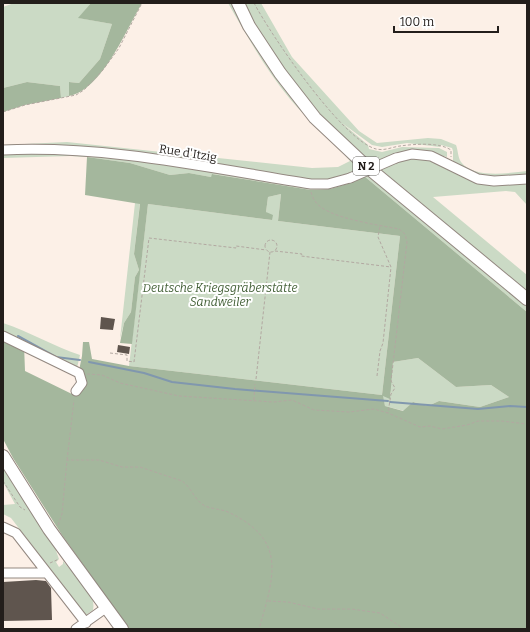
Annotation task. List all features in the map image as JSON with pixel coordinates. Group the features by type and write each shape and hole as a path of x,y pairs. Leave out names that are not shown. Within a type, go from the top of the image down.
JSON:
{"main road":[{"name":"N 2","path":"238,3 249,26 280,73 316,118 366,166 527,299"},
{"path":"3,456 24,492 52,533 122,629"}],"street":[{"name":"Rue d'Itzig","path":"3,151 21,149 67,149 102,152 311,184 328,184 350,178 396,158 412,154 431,156 450,165"},
{"path":"450,165 478,179 494,181 527,179"},
{"path":"3,336 79,373 82,383 76,391"},
{"path":"3,527 16,533 86,623"},
{"path":"3,573 46,571"},
{"path":"76,629 107,608"}],"path":[{"path":"3,112 25,105 76,95 84,90 103,70 119,48 142,3"},
{"path":"254,3 279,44 312,89 342,123 368,146 384,150 409,145 448,148 451,150 450,165"},
{"path":"311,184 315,202 326,210 341,216 399,229 406,234 407,242 391,381 395,388 391,394 388,412"},
{"path":"377,376 380,351 383,343 391,267 378,237 380,225"},
{"path":"110,353 128,355 127,361 134,362 149,238 236,248 236,246 266,250 270,252 275,251 302,254 302,256 391,267"},
{"path":"266,250 266,244 272,240 277,244 275,251"},
{"path":"256,378 270,252"},
{"path":"79,373 102,375 120,383 179,396 274,402 292,400 314,410 349,412 374,409 388,412 420,427 430,426 442,429 467,426 478,421 501,421 527,424"},
{"path":"253,401 255,384"},
{"path":"52,533 57,530 62,514 76,391"},
{"path":"67,460 99,460 122,467 140,467 182,481 188,485 199,502 204,505 228,512 257,530 271,549 272,572 267,600 259,629"},
{"path":"3,481 20,507 28,511"},
{"path":"46,571 50,563 59,559"},
{"path":"267,600 288,602 318,609 351,609 380,613 404,629"}],"green space":[{"path":"14,3 91,3 79,18 112,24 100,59 79,83 70,82 69,96 61,98 60,86 27,82 3,88 3,7"},
{"path":"91,3 142,3 121,43 102,71 92,83 81,91 69,96 69,82 79,83 100,59 112,24 78,18"},
{"path":"228,3 233,3 356,163 527,307 527,312 364,176 347,184 330,189 311,190 213,174 211,177 189,173 170,175 130,163 87,157 70,156 3,158 3,145 67,142 312,168 338,167 350,161 336,145 304,115 281,88 257,52"},
{"path":"242,3 261,3 292,57 359,131 377,143 428,138 441,139 456,145 461,162 474,171 492,174 527,171 527,176 488,177 480,175 471,172 453,162 452,148 441,145 440,147 407,143 382,147 372,145 342,123 368,145 369,149 382,152 402,147 439,148 447,152 447,157 418,151 401,153 374,162 380,168 403,160 419,158 442,164 465,178 476,182 486,184 518,183 527,185 527,205 515,192 506,191 433,197 527,275 527,295 395,184 324,119 276,61"},
{"path":"27,82 60,86 61,98 25,105 3,112 3,88"},
{"path":"87,157 130,163 170,175 189,173 211,177 212,174 311,190 330,189 347,184 364,176 527,312 527,629 129,629 62,535 13,458 3,439 3,336 24,345 25,371 74,395 82,356 83,342 89,342 92,359 129,366 382,395 400,236 278,221 281,194 268,197 266,212 273,215 272,220 148,204 132,344 120,343 124,323 131,312 135,277 139,270 134,254 140,204 85,195","holes":["418,358 456,387 491,385 509,397 480,407 439,401 428,406 413,402 403,411 385,406 383,396 390,399 393,362"]},
{"name":"Deutsche Kriegsgräberstätte Sandweiler","path":"281,194 278,221 400,236 382,395 129,366 148,204 272,220 266,212 268,197"},
{"path":"135,203 140,203 134,254 139,270 135,277 131,312 124,323 120,339"},
{"path":"3,323 80,355 77,368 3,333"},
{"path":"418,358 456,387 491,385 509,397 480,407 439,401 428,406 413,402 404,411 385,406 382,395 391,394 389,387 393,362"},
{"path":"3,465 54,545 59,559 56,562 59,567 63,564 63,561 84,584 92,596 93,610 86,615 11,518 3,514 3,505 15,504 3,482"}],"building":[{"path":"101,317 115,319 113,330 100,329"},
{"path":"118,345 130,347 129,354 117,352"},
{"path":"36,580 46,581 51,588 52,620 3,621 3,582"}],"waterway":[{"path":"18,336 56,357 80,360"},
{"path":"89,362 144,373 172,382 235,389 388,401"},
{"path":"390,402 478,409 510,406 527,407"}]}
